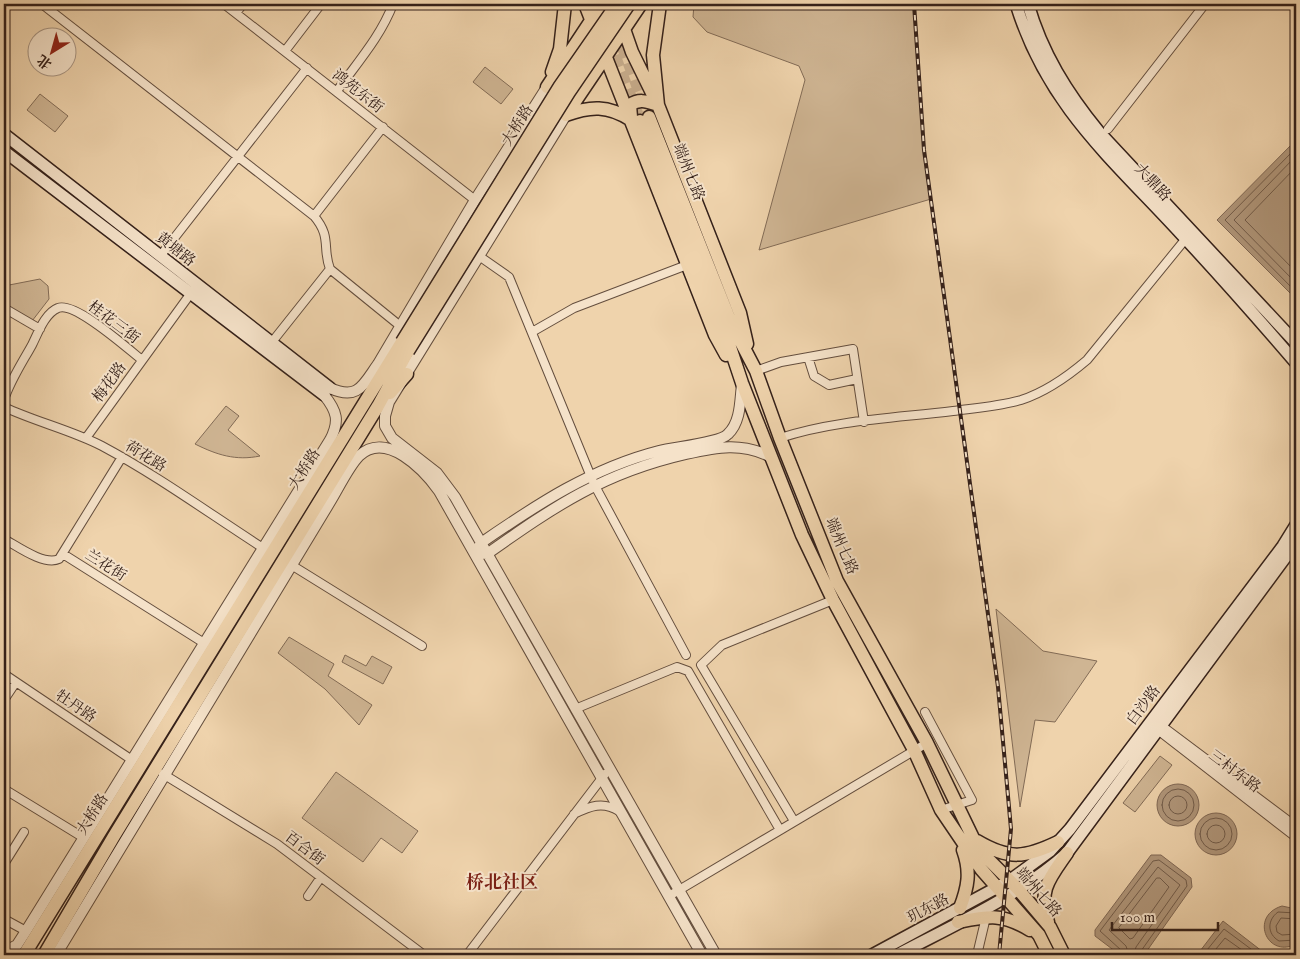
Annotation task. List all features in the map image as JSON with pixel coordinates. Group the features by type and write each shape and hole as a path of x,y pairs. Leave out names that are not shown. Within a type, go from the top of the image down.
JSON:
{"main road":[{"path":"547,88 560,49 565,4"},
{"path":"585,4 605,57 640,119 688,265 715,335 742,383"},
{"path":"547,88 602,4"},
{"path":"616,4 624,29 658,105 740,313 753,366"},
{"name":"大桥路","path":"44,955 114,836 348,454 372,403 560,86 616,4"},
{"name":"大桥路","path":"405,347 569,92 629,4"},
{"path":"563,119 641,4"},
{"path":"658,105 653,55 660,4"},
{"name":"大鼎路","path":"1016,4 1027,38 1043,71 1064,106 1093,141 1296,343"},
{"name":"大鼎路","path":"1028,4 1035,30 1049,62 1072,99 1296,363"},
{"path":"640,119 630,105 636,101 645,100 658,105"},
{"path":"563,119 590,107 600,107 612,109 640,119"},
{"name":"端州七路","path":"640,119 731,323 753,366 837,580 927,743 974,840 985,856 1050,927 1064,955"},
{"name":"端州七路","path":"640,119 724,329 742,383 802,535 834,600 914,750 941,810 959,839 1039,935 1049,955"},
{"name":"黄塘路","path":"4,134 272,342 327,391"},
{"name":"黄塘路","path":"4,151 191,293 327,391"},
{"path":"372,403 378,364"},
{"path":"372,403 407,374"},
{"name":"大桥路","path":"27,951 328,460 372,403"},
{"name":"白沙路","path":"1002,892 1067,853 1155,724 1283,546 1296,525"},
{"name":"白沙路","path":"1013,885 1058,842 1155,724 1296,542"},
{"path":"959,839 968,864 969,882 960,908"},
{"path":"974,840 992,850 1009,856 1028,854 1058,842"},
{"path":"1050,927 1043,906 1044,892 1047,883 1067,853"},
{"name":"玑东路","path":"872,955 960,908 1002,892"},
{"name":"玑东路","path":"897,955 958,922 1002,892"},
{"path":"52,910 65,918"},
{"path":"958,922 995,916 1012,920 1039,935"}],"street":[{"path":"42,4 314,216 320,224 327,240 330,269 272,342"},
{"name":"鸿苑东街","path":"224,4 475,200"},
{"path":"236,13 243,4"},
{"path":"285,51 322,4"},
{"path":"337,91 388,19 393,4"},
{"path":"1108,129 1205,4"},
{"path":"161,255 307,68"},
{"path":"327,391 345,394 352,393 360,388 378,364 399,325 475,200 547,88"},
{"path":"538,103 548,102 555,105 563,119 389,402 385,416 385,426 392,438 437,473 455,497 576,709 621,812 702,955"},
{"path":"314,216 382,127"},
{"path":"780,438 809,428 991,406 1022,400 1047,389 1069,375 1087,360 1189,235"},
{"path":"479,256 509,277 593,480 686,655"},
{"path":"532,332 574,308 688,265"},
{"path":"330,269 399,325"},
{"name":"梅花路","path":"86,438 191,293"},
{"path":"4,308 40,329"},
{"name":"桂花三街","path":"4,400 40,329 49,315 58,308 73,309 142,360"},
{"path":"753,366 853,349 864,422"},
{"path":"808,357 814,376 829,385 858,379"},
{"path":"475,553 480,543 544,500 658,451 723,438 735,426 739,414 742,383"},
{"path":"4,952 17,945 26,931 336,430 336,412 327,391"},
{"name":"荷花路","path":"4,407 86,438 122,457 263,548"},
{"path":"328,460 330,440"},
{"path":"475,553 486,554 593,480 660,460 703,450 744,446 756,449 771,457"},
{"path":"56,955 163,774 293,566 330,502 359,456 376,447 394,450 431,480 606,774 679,890 716,955"},
{"path":"330,502 348,454"},
{"name":"兰花街","path":"122,457 63,554 204,643"},
{"path":"4,539 51,561 63,554"},
{"path":"293,566 422,646"},
{"path":"231,600 261,570"},
{"path":"794,822 701,665 722,645 834,600"},
{"path":"576,709 676,667 688,671 780,830"},
{"name":"牡丹路","path":"4,674 132,760"},
{"path":"4,700 16,682"},
{"path":"925,712 972,800 941,810"},
{"path":"164,756 197,720"},
{"name":"三村东路","path":"1155,724 1296,828"},
{"name":"三村东路","path":"1155,724 1296,836"},
{"path":"669,896 927,743"},
{"name":"百合街","path":"163,774 277,844 424,955"},
{"path":"467,955 572,815 606,774"},
{"path":"106,823 121,778"},
{"path":"4,789 84,838"},
{"path":"572,815 588,807 602,804 621,812"},
{"path":"4,864 24,832"},
{"path":"96,887 114,836"},
{"path":"308,896 321,877"},
{"path":"977,955 986,916"},
{"path":"4,919 26,931 42,927"},
{"path":"26,931 27,951"}],"shaded area":[{"path":"694,4 914,4 924,150 931,199 759,250 805,80 799,66 707,32 693,17"},
{"path":"485,67 513,89 501,104 473,82"},
{"path":"40,94 68,116 55,132 27,110"},
{"path":"40,279 48,286 49,299 32,321 4,305 4,286"},
{"path":"226,406 239,416 228,430 260,456 243,458 227,456 195,444"},
{"path":"996,609 1043,651 1097,661 1055,722 1035,720 1020,807"},
{"path":"289,637 334,664 328,676 372,705 359,725 325,689 278,653"},
{"path":"345,655 366,666 372,656 392,667 383,684 342,662"},
{"path":"1160,756 1172,765 1135,812 1123,803"},
{"path":"336,772 418,831 402,853 381,838 363,862 302,818"}],"water":[{"path":"1296,140 1296,299 1217,220"},
{"path":"1178,784 1193,790 1199,805 1193,820 1178,826 1163,820 1157,805 1163,790"},
{"path":"1216,813 1231,819 1237,834 1231,849 1216,855 1201,849 1195,834 1201,819"},
{"path":"1151,855 1161,855 1191,878 1192,887 1144,955 1120,955 1095,936 1095,930"},
{"path":"1282,906 1296,909 1296,944 1286,947 1277,946 1270,941 1264,926 1266,918 1272,911"},
{"path":"1223,921 1267,955 1197,955"}],"tunnel":[{"path":"616,29 649,117"},
{"path":"608,39 640,121"}],"railway":[{"path":"914,4 924,150 998,687 1011,829 999,955"}],"district":[{"name":"桥北社区","path":"502,882"}]}
